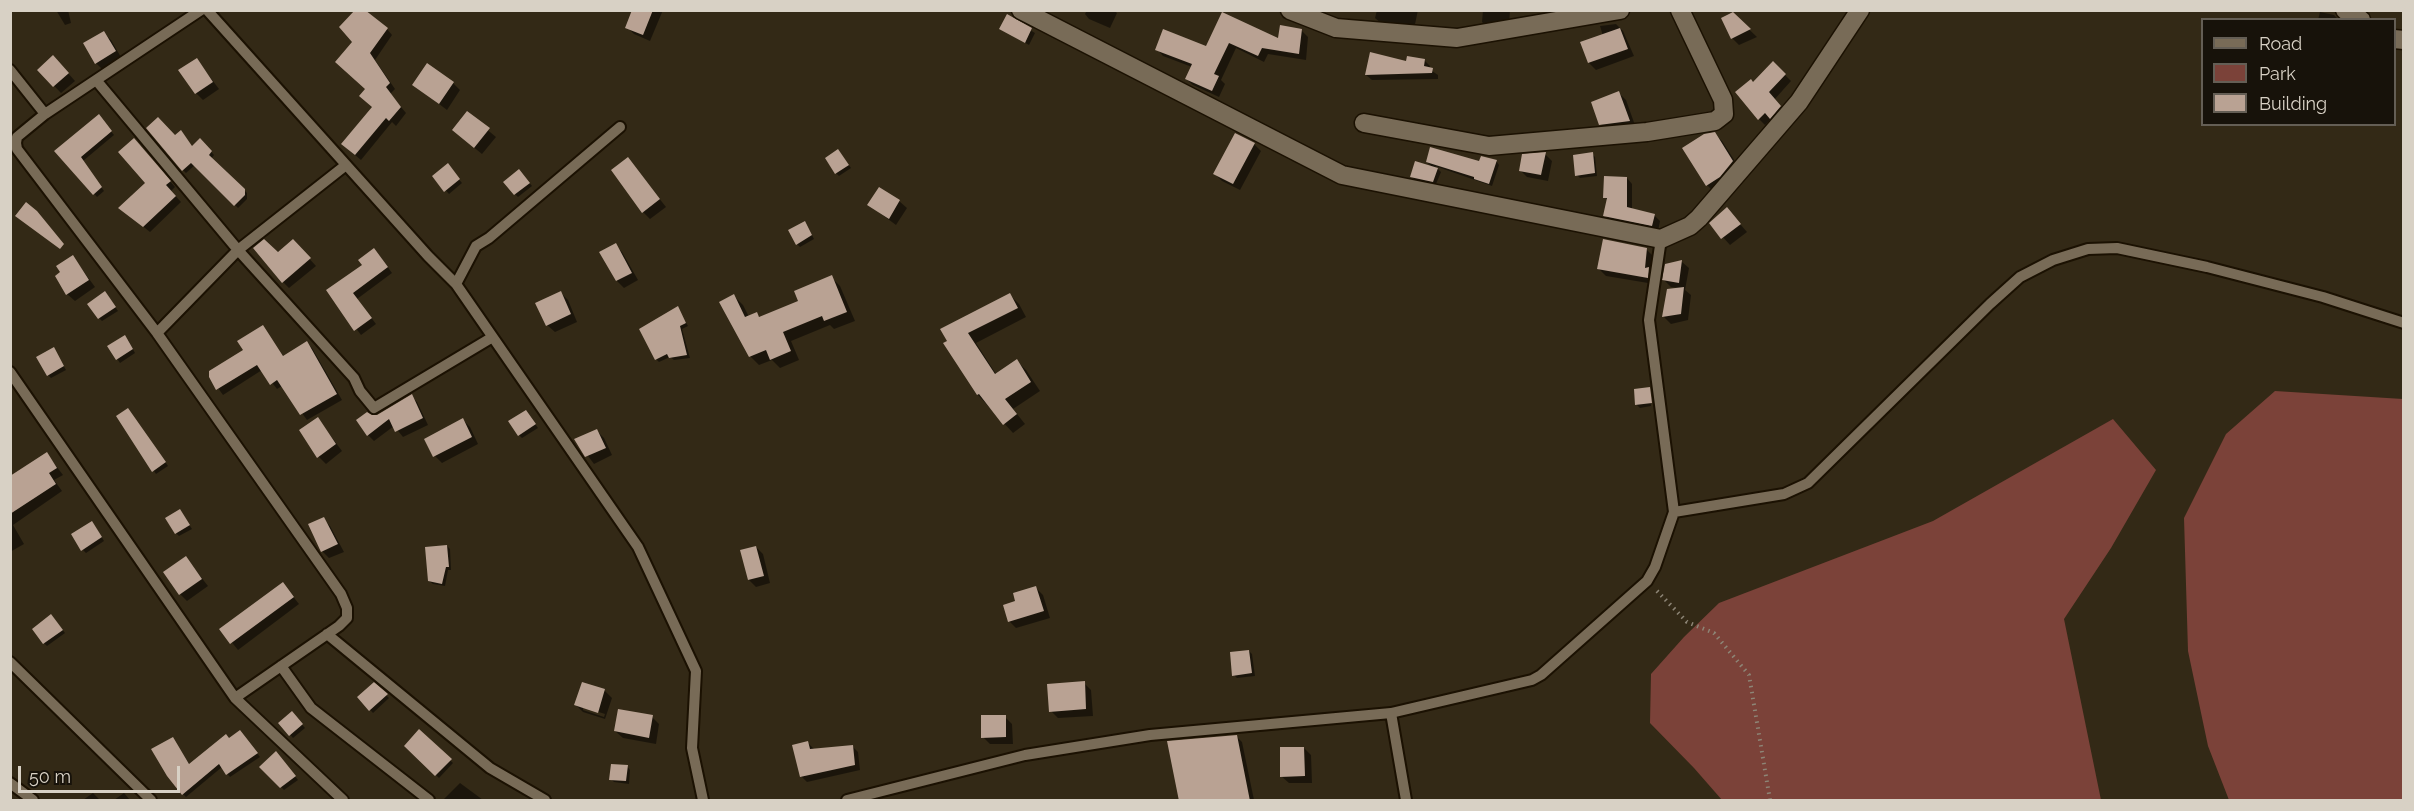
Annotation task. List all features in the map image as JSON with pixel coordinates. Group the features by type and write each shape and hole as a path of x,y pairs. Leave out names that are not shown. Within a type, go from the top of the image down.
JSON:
{"street":[{"path":"1021,10 1342,175 1661,239 1690,226 1714,201 1799,102 1860,10"},
{"path":"1290,10 1336,28 1457,38 1620,10"},
{"path":"1364,123 1489,146 1647,132 1715,121 1724,114 1723,100 1680,10"},
{"path":"2345,10 2358,18"}],"lane":[{"path":"201,10 45,114 17,137 16,149 157,333 341,594 347,608 347,618 339,626 235,698"},
{"path":"207,10 428,256 456,284 491,338 638,547 696,670 693,760 703,801"},
{"path":"10,70 45,114"},
{"path":"96,80 238,250 354,378 360,391 374,408 491,338"},
{"path":"456,284 476,246 489,238 620,127"},
{"path":"157,333 238,250 346,165"},
{"path":"848,801 1025,755 1150,735 1391,713 1532,680 1541,675 1647,581 1655,567 1674,512 1649,320 1661,239"},
{"path":"1674,512 1784,494 1808,483 2020,277 2054,260 2088,249 2116,248 2207,267 2323,297 2403,323"},
{"path":"10,372 235,698 343,801"},
{"path":"327,634 490,768 545,801"},
{"path":"10,662 151,801"},
{"path":"281,666 316,713 429,801"},
{"path":"1391,713 1406,801"},
{"path":"10,783 33,801"}],"path":[{"path":"1647,581 1687,622 1714,633 1749,675 1770,801"}],"green space":[{"path":"2275,391 2403,399 2403,800 2229,800 2208,746 2188,651 2184,518 2226,434"},
{"path":"2113,419 2156,470 2111,548 2064,619 2101,800 1722,800 1650,723 1651,674 1719,603 1933,521"}],"building":[{"path":"355,10 365,10 388,28 370,53 390,83 386,87 401,107 389,121 386,118 355,155 341,144 372,107 359,96 365,89 335,62 352,42 339,27"},
{"path":"632,10 653,10 643,35 625,28"},
{"path":"1222,12 1278,38 1280,25 1302,29 1299,54 1262,48 1258,56 1229,43 1214,74 1219,76 1212,91 1185,79 1192,64 1155,50 1163,29 1206,46"},
{"path":"1733,12 1751,29 1731,39 1721,18"},
{"path":"1007,14 1032,28 1025,43 999,29"},
{"path":"1620,28 1628,49 1588,63 1580,42"},
{"path":"104,31 116,51 95,64 83,43"},
{"path":"1370,52 1406,61 1407,56 1425,59 1424,66 1433,68 1432,73 1365,75"},
{"path":"53,55 69,73 53,87 37,70"},
{"path":"197,58 213,82 195,94 178,70"},
{"path":"1773,61 1786,74 1769,92 1781,106 1770,119 1765,113 1758,120 1735,92 1751,79 1753,82"},
{"path":"427,63 454,82 439,104 412,85"},
{"path":"1619,91 1630,121 1599,125 1591,102"},
{"path":"467,111 490,128 474,148 452,130"},
{"path":"99,114 112,131 81,157 102,187 93,195 54,151"},
{"path":"158,117 175,135 181,130 192,146 200,138 212,151 209,155 245,189 245,195 234,206 191,163 182,171 146,128"},
{"path":"1715,132 1733,161 1720,177 1706,186 1682,148 1704,134"},
{"path":"1235,133 1255,143 1233,184 1213,174"},
{"path":"134,138 171,181 166,185 176,196 143,227 118,208 145,183 118,152"},
{"path":"1430,147 1479,161 1481,156 1497,160 1489,184 1426,162"},
{"path":"838,149 849,165 835,174 825,158"},
{"path":"1546,152 1541,175 1519,171 1522,154"},
{"path":"1593,152 1595,173 1575,176 1573,155"},
{"path":"628,157 660,199 642,213 611,170"},
{"path":"1415,161 1438,168 1433,182 1410,177"},
{"path":"448,163 460,179 444,192 432,176"},
{"path":"519,169 530,183 514,195 503,182"},
{"path":"1604,176 1627,177 1627,207 1655,214 1652,226 1603,216 1607,198 1603,198"},
{"path":"879,187 900,200 889,219 867,205"},
{"path":"26,202 37,211 64,244 60,249 15,216"},
{"path":"1727,207 1741,224 1721,239 1709,223"},
{"path":"805,221 812,235 796,245 788,230"},
{"path":"264,239 278,252 293,239 311,258 282,283 253,248"},
{"path":"1603,239 1647,248 1645,268 1649,267 1648,278 1597,269"},
{"path":"616,243 632,273 616,281 599,252"},
{"path":"374,248 388,267 353,293 372,318 354,331 326,290 362,265 358,260"},
{"path":"73,255 89,280 66,295 55,276 60,272 56,266"},
{"path":"1682,260 1679,283 1662,280 1665,264"},
{"path":"832,275 847,312 824,321 822,316 783,332 791,351 770,360 766,350 749,357 719,302 734,294 745,317 757,312 759,317 798,301 794,291"},
{"path":"1684,287 1681,314 1662,317 1667,289"},
{"path":"105,291 116,307 98,319 87,304"},
{"path":"561,291 571,314 546,326 535,303"},
{"path":"1010,293 1018,308 968,333 995,374 1017,359 1031,382 1005,399 1017,414 1003,425 979,394 977,395 943,343 947,341 940,329"},
{"path":"678,306 686,323 680,326 687,355 669,358 667,354 655,360 639,329"},
{"path":"263,325 283,356 307,341 337,394 300,415 277,380 270,385 257,365 216,390 209,377 209,371 243,350 237,341"},
{"path":"125,335 133,349 116,360 107,346"},
{"path":"54,347 64,366 47,376 36,357"},
{"path":"1650,387 1652,403 1635,405 1634,389"},
{"path":"412,394 423,418 395,432 389,419 367,436 356,420 367,412 377,415"},
{"path":"128,408 166,462 152,472 116,416"},
{"path":"526,410 536,424 518,436 508,421"},
{"path":"318,417 336,444 317,458 299,430"},
{"path":"463,418 472,437 433,457 424,439"},
{"path":"597,429 606,448 585,457 574,439"},
{"path":"47,452 57,468 49,473 56,484 10,514 10,476"},
{"path":"180,509 190,525 175,534 165,518"},
{"path":"324,517 338,544 321,552 308,524"},
{"path":"92,521 102,537 81,551 71,534"},
{"path":"447,545 449,567 446,567 442,584 428,581 425,547"},
{"path":"756,546 764,576 748,580 740,550"},
{"path":"186,556 202,579 179,595 163,572"},
{"path":"283,582 294,597 230,644 219,629"},
{"path":"1036,586 1044,611 1008,622 1003,605 1015,601 1013,593"},
{"path":"51,614 63,630 43,644 32,629"},
{"path":"1249,650 1252,673 1232,676 1230,652"},
{"path":"1085,681 1086,709 1049,712 1047,684"},
{"path":"374,682 388,694 369,711 357,697"},
{"path":"582,682 605,689 598,713 574,705"},
{"path":"618,709 653,715 649,738 614,731"},
{"path":"292,711 303,724 289,736 278,723"},
{"path":"981,715 1006,715 1006,737 981,738"},
{"path":"419,729 452,759 435,776 404,746"},
{"path":"240,730 258,753 226,775 219,764 182,795 167,776 151,749 173,737 189,764 226,734 229,738"},
{"path":"1237,735 1250,801 1179,801 1167,741"},
{"path":"808,741 810,749 853,745 855,765 800,777 792,745"},
{"path":"1280,747 1304,747 1305,776 1280,777"},
{"path":"276,751 296,776 280,788 259,767"},
{"path":"611,764 628,765 626,781 609,780"}]}
